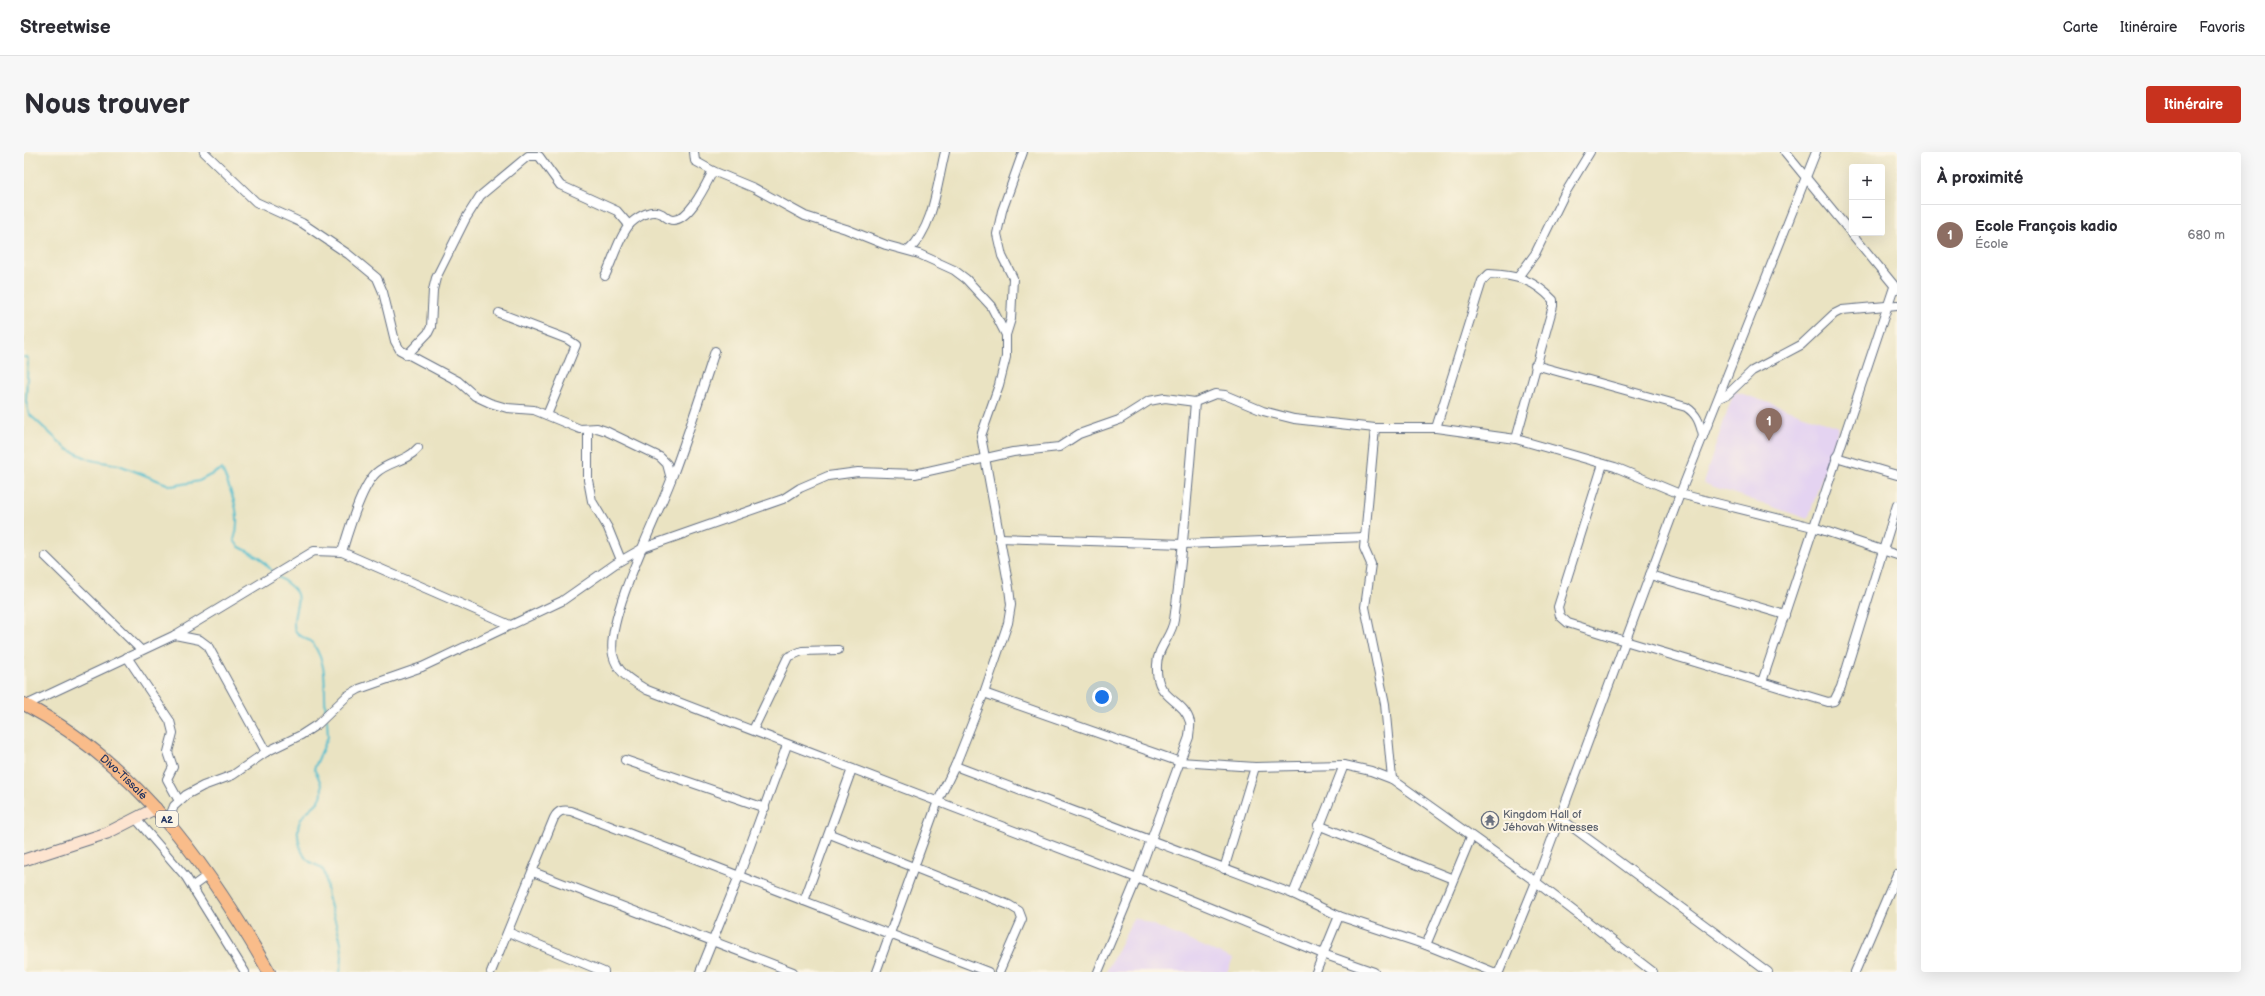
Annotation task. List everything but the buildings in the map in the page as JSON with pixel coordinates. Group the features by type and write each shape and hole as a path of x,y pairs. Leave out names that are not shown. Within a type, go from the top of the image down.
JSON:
{"main road":[{"name":"Divo-Tissalé","path":"25,705 90,746 125,775 168,821 223,896 269,972"}],"street":[{"path":"204,152 256,202 302,223 348,254 376,278 383,292 395,341 400,350 407,355 458,381 475,396 490,403 507,408 534,410 580,429 588,430 597,428 606,431 660,457 667,464 671,480"},
{"path":"694,152 695,161 713,171 754,188 805,216 846,228 886,245 909,250 954,270 966,279 991,306 1006,335"},
{"path":"909,250 922,234 929,216 945,152"},
{"path":"876,972 938,801 955,766 984,693 1008,623 1011,604 984,458 982,429 1003,373 1006,358 1006,335 1011,318 1013,278 1002,256 997,234 1002,210 1023,152"},
{"path":"1518,277 1535,254 1564,195 1590,152"},
{"path":"1762,682 1887,306 1896,288 1785,152"},
{"path":"1499,972 1536,882 1680,494 1720,398 1816,152"},
{"path":"407,355 428,333 431,327 432,290 436,278 466,218 480,196 528,156 539,156 560,185 617,211 629,225"},
{"path":"605,276 629,225 650,212 660,213 669,219 677,218 698,200 713,171"},
{"path":"1436,428 1482,281 1489,274 1518,277 1540,286 1553,300 1553,306 1535,365 1516,439"},
{"path":"1720,398 1728,394 1752,371 1801,345 1834,314 1855,308 1897,305"},
{"path":"500,312 567,339 576,345 547,415"},
{"path":"715,351 671,480 624,594 616,624 612,654 617,668 630,680 647,690 1137,878 1322,954 1374,972"},
{"path":"1535,365 1686,407 1693,412 1699,421 1703,436"},
{"path":"168,821 171,811 179,801 195,789 233,775 266,752 318,724 347,696 359,689 422,667 562,601 621,560 643,548 783,499 800,488 828,476 858,472 916,474 984,458 1058,447 1079,434 1119,420 1149,401 1165,398 1195,402 1215,394 1225,395 1284,417 1375,428 1436,428 1516,439 1603,464 1680,494 1813,528 1884,549 1897,555"},
{"path":"1098,972 1137,878 1189,737 1190,723 1185,711 1164,692 1156,680 1157,663 1161,648 1174,623 1184,544 1195,402"},
{"path":"1375,428 1364,548 1372,569 1365,607 1385,704 1392,779"},
{"path":"588,430 588,480 592,501 608,528 621,560"},
{"path":"342,552 351,522 369,481 376,473 411,456 418,448"},
{"path":"1836,457 1897,475"},
{"path":"1603,464 1558,606 1560,616 1568,623 1828,702 1834,701 1841,687 1897,505"},
{"path":"999,538 1184,544 1365,537"},
{"path":"25,705 175,635 314,550 342,552 510,625"},
{"path":"45,556 141,650"},
{"path":"1650,575 1784,615"},
{"path":"175,635 200,640 208,646 266,752"},
{"path":"753,730 788,657 802,651 838,650"},
{"path":"127,657 170,721 173,733 168,752 173,767 167,779 179,801"},
{"path":"984,693 1180,762 1255,767 1344,765 1371,771 1392,779 1471,837 1536,882 1653,972"},
{"path":"700,972 739,876 788,745"},
{"path":"625,760 765,808"},
{"path":"1293,894 1318,825 1344,765"},
{"path":"955,766 1293,894 1339,916 1426,945 1493,972"},
{"path":"1224,869 1255,767"},
{"path":"804,901 830,834 852,769"},
{"path":"24,860 106,833 156,808"},
{"path":"491,972 556,813 562,810 571,811 988,972"},
{"path":"1560,818 1768,972"},
{"path":"136,819 193,886 245,972"},
{"path":"1318,825 1453,879"},
{"path":"830,834 1009,905 1018,912 1022,919 1020,929 999,972"},
{"path":"1426,945 1471,837"},
{"path":"533,872 793,972"},
{"path":"1854,972 1897,874"},
{"path":"193,886 208,875"},
{"path":"1316,972 1322,954 1339,916"},
{"path":"508,932 604,972"}],"shaded area":[{"path":"1734,391 1839,427 1808,519 1703,483"},
{"path":"1134,917 1233,959 1227,972 1106,972"}],"waterway":[{"path":"24,357 28,358 26,401 29,414 67,449 91,460 119,465 172,486 199,481 222,469 237,512 234,540 238,546 260,558 274,573"},
{"path":"277,576 290,585 296,592 298,600 294,620 295,630 299,635 314,645 322,662 324,670 326,713"},
{"path":"327,719 328,737 314,769 320,782 322,792 320,799 301,820 298,833 300,847 304,856 310,862 322,868 325,874 328,896 341,942 342,962 340,972"}],"place":[{"name":"Ecole François kadio","path":"1769,441"},
{"name":"Kingdom Hall of Jéhovah Witnesses","path":"1490,820"}]}
